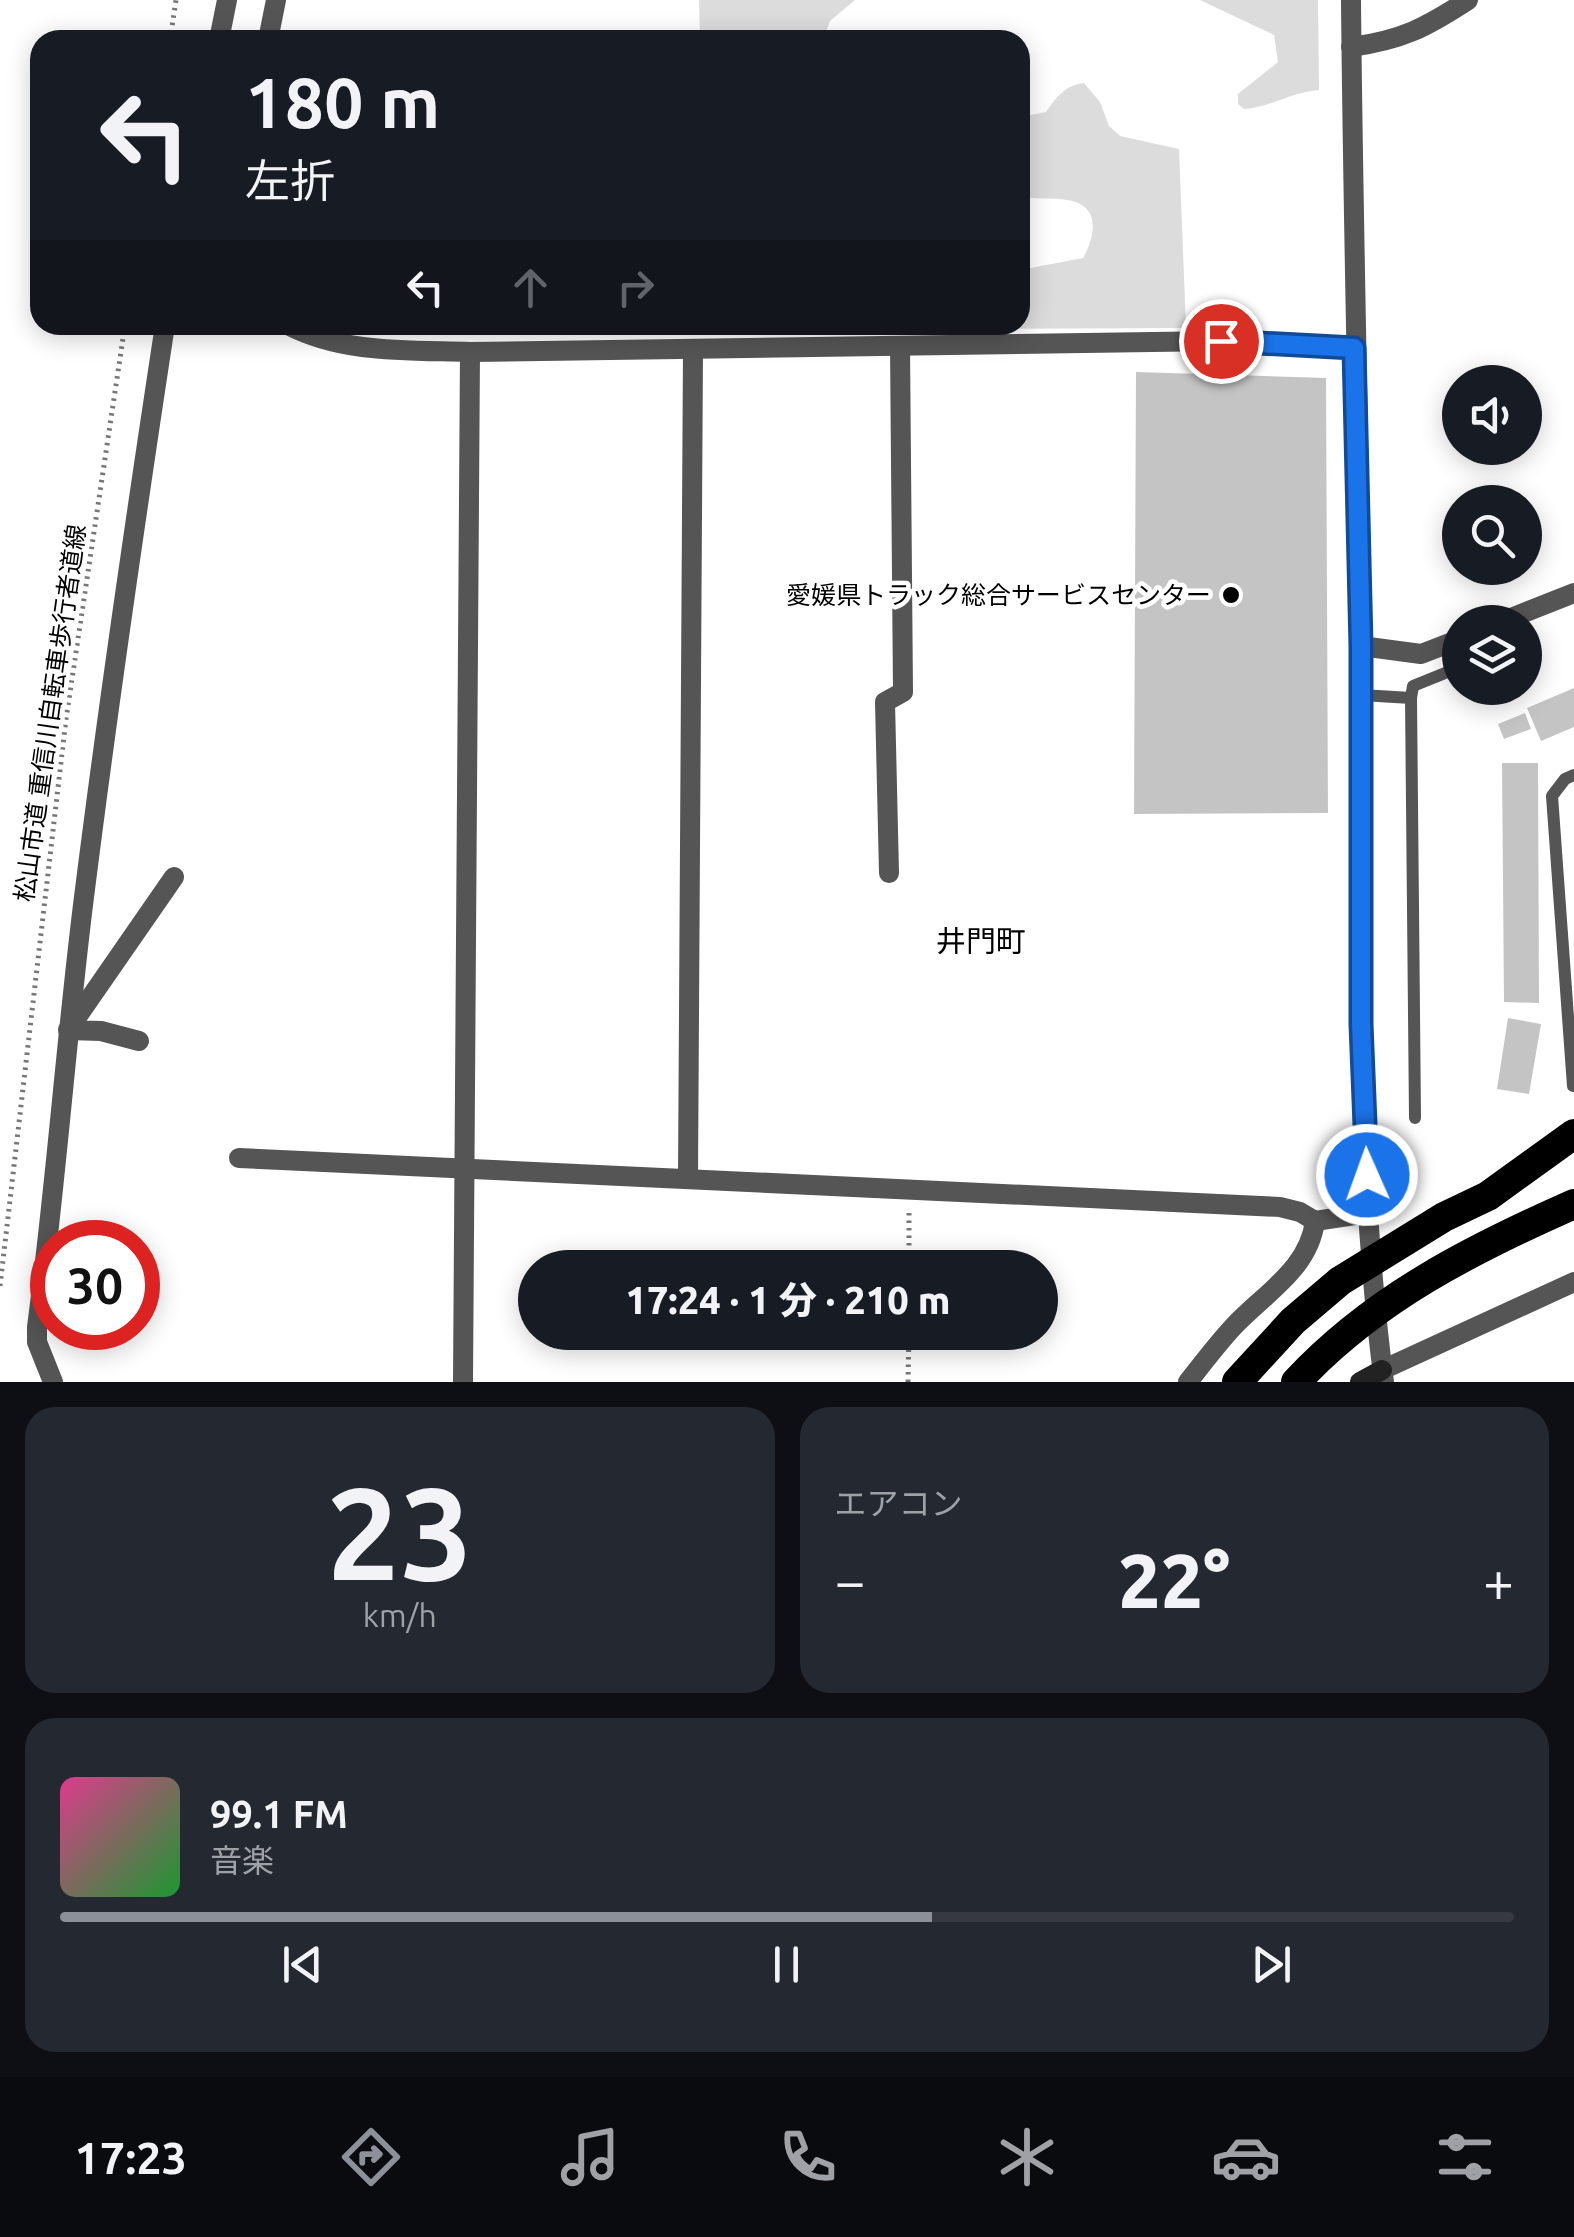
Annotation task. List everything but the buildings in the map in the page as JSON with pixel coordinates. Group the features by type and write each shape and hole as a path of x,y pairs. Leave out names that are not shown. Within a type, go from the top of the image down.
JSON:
{"highway":[{"path":"1236,1382 1293,1321 1340,1281 1444,1217 1488,1196 1574,1134"},
{"path":"1296,1382 1362,1320 1411,1286 1465,1254 1574,1204"}],"street":[{"path":"221,30 227,0"},
{"path":"270,30 276,0"},
{"path":"1350,0 1361,646 1361,1024 1368,1213 1383,1376"},
{"path":"1351,47 1402,37 1468,0"},
{"path":"53,1382 37,1342 37,1328 68,1030 164,335"},
{"path":"313,335 336,344 383,350 470,352 1221,341 1354,348"},
{"path":"889,873 885,702 903,692 900,346"},
{"path":"688,1178 692,349"},
{"path":"463,1382 470,352"},
{"path":"1542,606 1574,593"},
{"path":"1361,646 1421,654 1442,646"},
{"path":"68,1030 174,877"},
{"path":"68,1030 101,1031 138,1041"},
{"path":"238,1158 1280,1207 1315,1221 1368,1213"},
{"path":"1188,1382 1231,1328 1301,1261 1312,1242 1315,1221"},
{"path":"1360,1382 1383,1376 1574,1282"}],"lane":[{"path":"1414,1118 1411,698 1413,686 1442,675"},
{"path":"1361,694 1411,698"},
{"path":"1573,1086 1552,796 1564,779 1574,775"}],"path":[{"path":"172,30 176,0"},
{"name":"松山市道 重信川自転車歩行者道線","path":"0,1286 66,719 124,335"},
{"path":"909,1250 910,1188"},
{"path":"908,1350 908,1382"}],"shaded area":[{"path":"699,0 855,0 830,21 827,30 700,30"},
{"path":"1200,0 1318,0 1319,90 1244,109 1238,104 1238,94 1278,62 1274,35"},
{"path":"1084,83 1100,102 1109,126 1120,136 1179,149 1186,328 1030,329 1030,268 1083,258 1093,231 1090,214 1078,203 1030,197 1030,115 1046,112 1072,86"}],"place":[{"name":"愛媛県トラック総合サービスセンター","path":"1231,595"}],"district":[{"name":"井門町","path":"981,941"}],"route":[{"path":"1221,341 1354,348 1361,646 1361,1024 1367,1175"}]}
